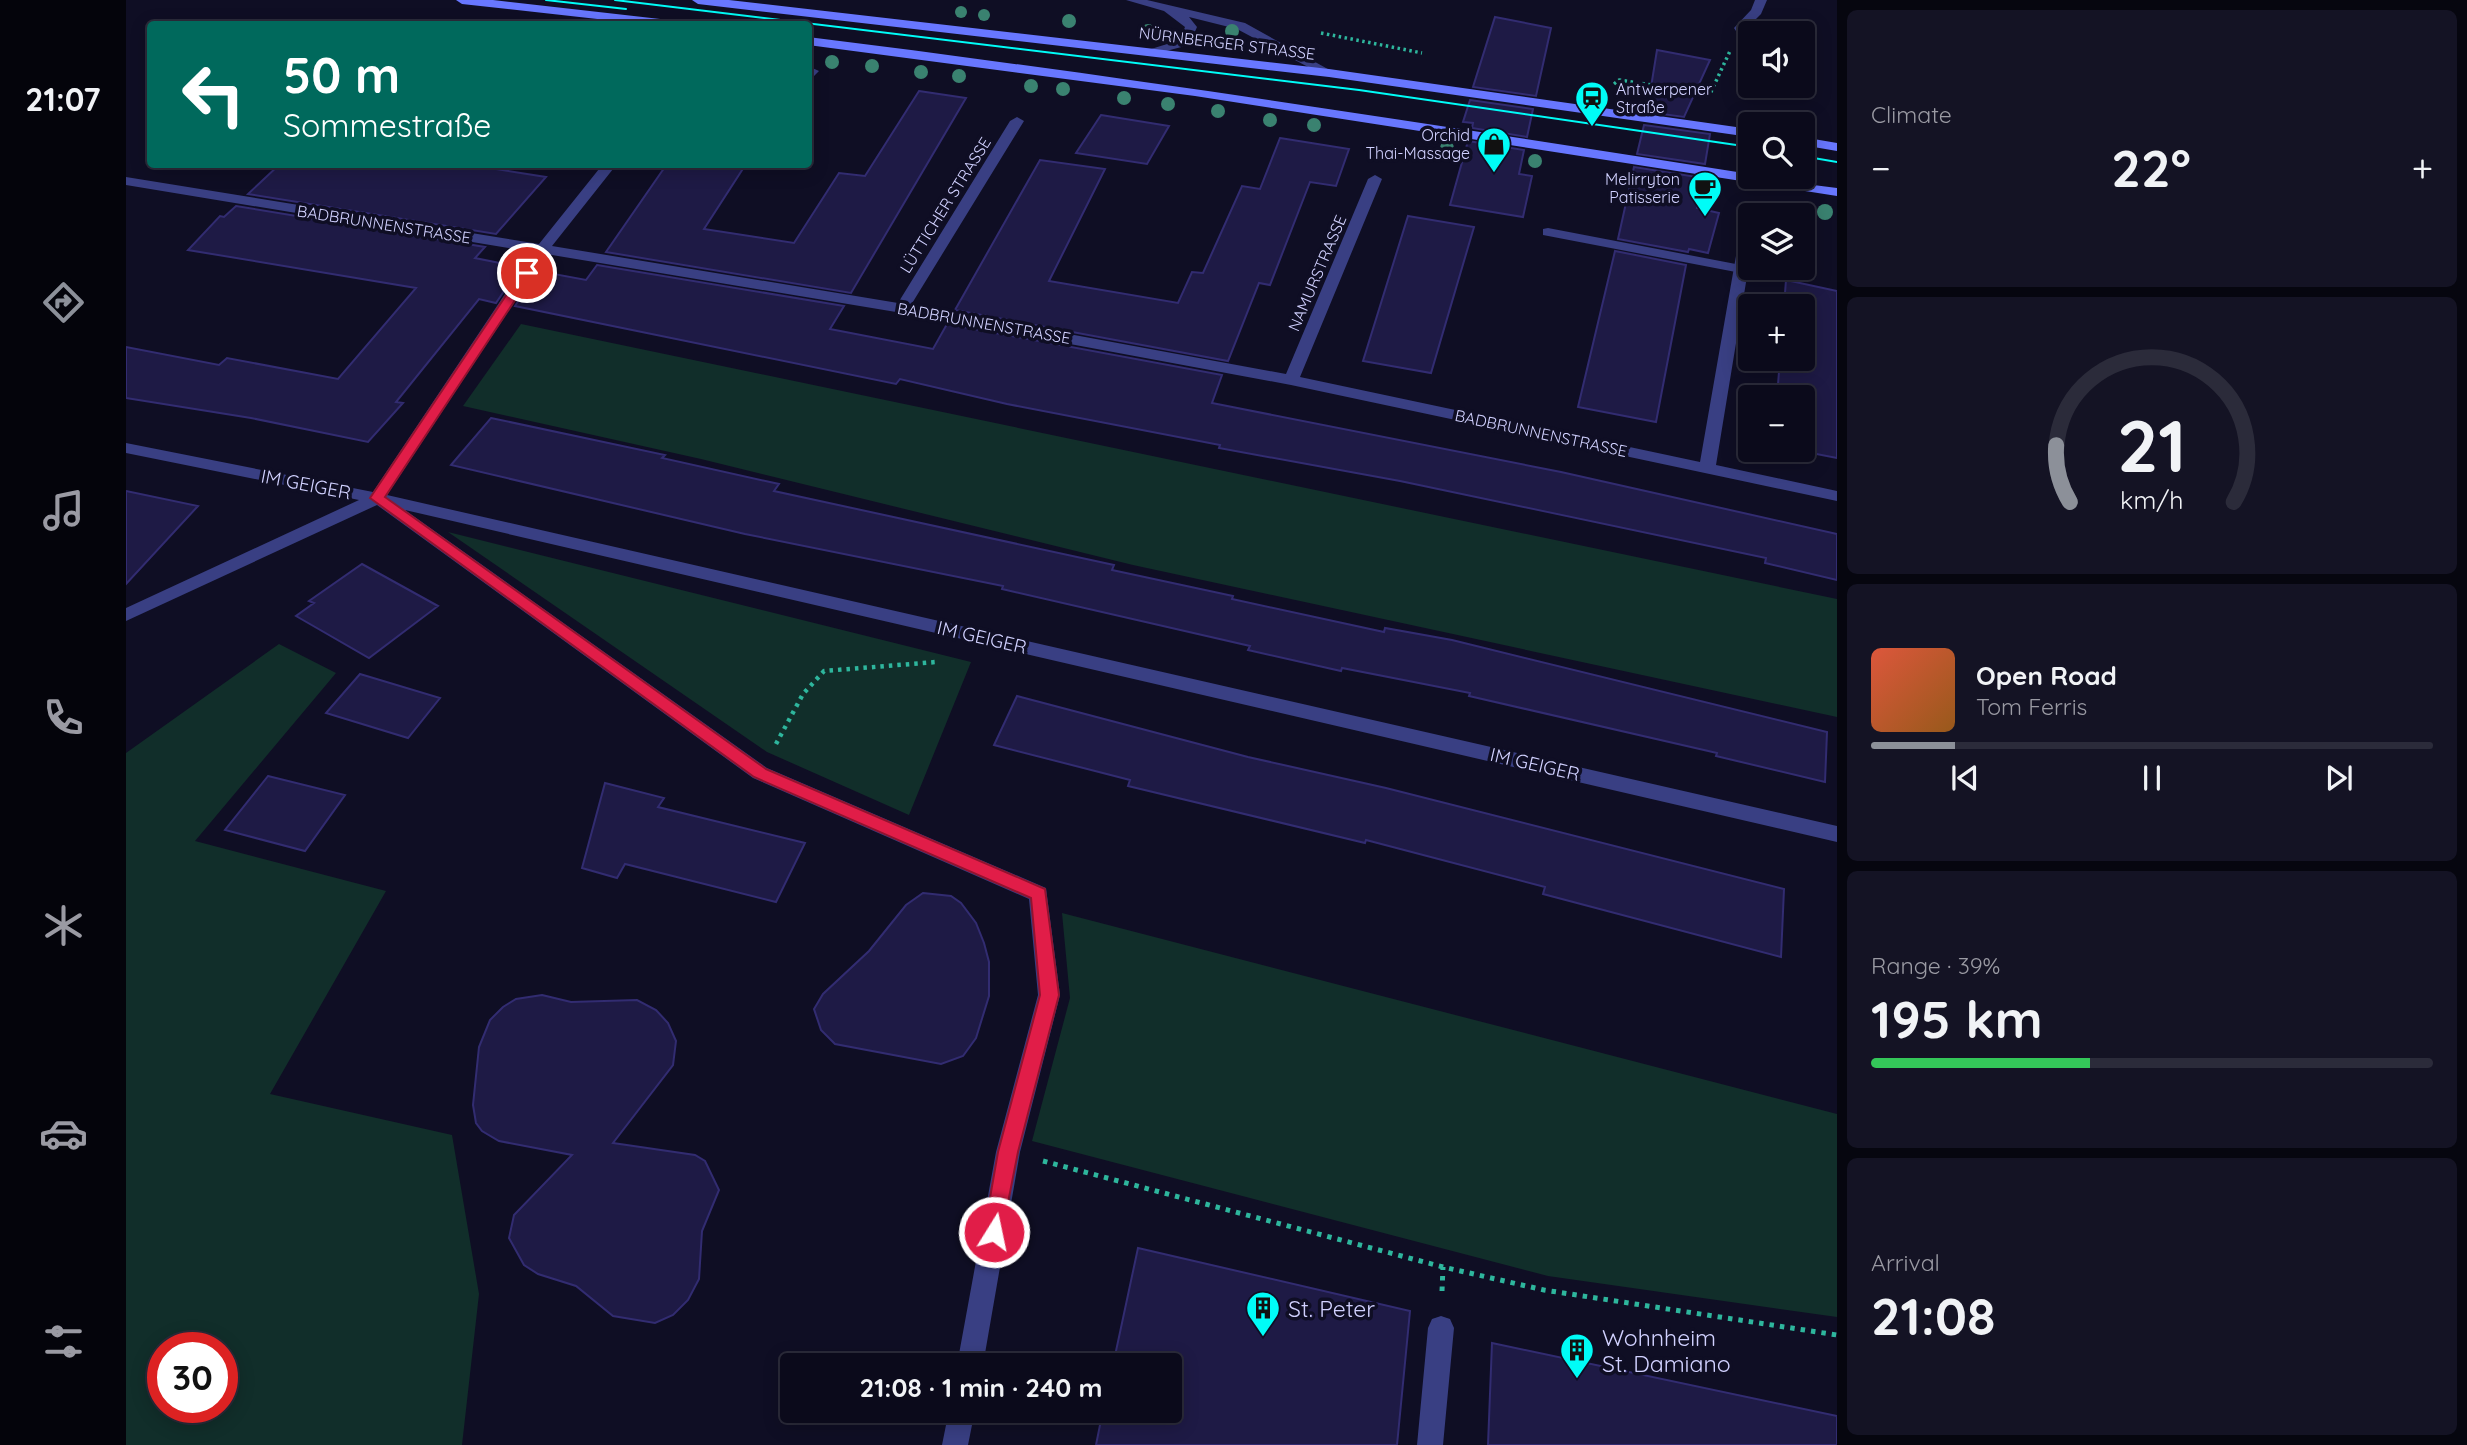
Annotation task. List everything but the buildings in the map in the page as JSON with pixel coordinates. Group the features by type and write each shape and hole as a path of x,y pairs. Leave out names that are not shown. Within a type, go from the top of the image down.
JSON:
{"main road":[{"path":"462,0 643,21"},
{"name":"NÜRNBERGER STRASSE","path":"698,0 1328,73 1738,131"},
{"path":"812,41 1029,67 1355,114 1837,192"},
{"path":"1815,143 1837,146"}],"street":[{"path":"1132,0 1241,26 1328,73"},
{"path":"1747,21 1757,12 1761,0"},
{"path":"1153,5 1181,16 1191,27 1185,42 1155,52"},
{"name":"LÜTTICHER STRASSE","path":"902,308 1017,121"},
{"path":"126,615 377,498 541,250 608,168"},
{"name":"NAMURSTRASSE","path":"1291,380 1374,179"},
{"name":"BADBRUNNENSTRASSE","path":"126,181 902,308 1291,380 1837,496"},
{"path":"1548,233 1738,268"},
{"path":"1707,468 1739,280"},
{"name":"IM GEIGER","path":"126,448 377,498 1837,834"},
{"path":"377,498 760,773 1039,894 1049,995 1008,1152 972,1353"},
{"path":"1430,1445 1441,1328"},
{"path":"955,1445 959,1423"}],"path":[{"path":"1310,30 1434,55"},
{"path":"1619,80 1710,94 1718,77"},
{"path":"760,773 803,694 824,671 931,662"},
{"path":"1008,1152 1443,1267 1544,1290 1837,1335"}],"green space":[{"path":"521,324 1837,599 1837,717 1133,565 701,459 463,406"},
{"path":"448,532 971,662 909,815 767,752"},
{"path":"279,644 336,673 195,841 386,891 270,1094 452,1135 479,1294 462,1445 126,1445 126,753"},
{"path":"1062,913 1837,1114 1837,1317 1548,1276 1032,1141 1070,998"}],"tram line":[{"path":"546,0 626,9"},
{"path":"615,0 789,21"},
{"path":"812,24 1359,90 1738,145"},
{"path":"1815,158 1837,162"}],"place":[{"name":"Antwerpener Straße","path":"1592,128"},
{"name":"Orchid Thai-Massage","path":"1494,174"},
{"name":"Melirryton Patisserie","path":"1705,218"},
{"name":"St. Peter","path":"1263,1338"},
{"name":"Wohnheim St. Damiano","path":"1577,1380"}],"route":[{"path":"527,273 377,498 760,773 1039,894 1049,995 1008,1152 994,1232"}]}
